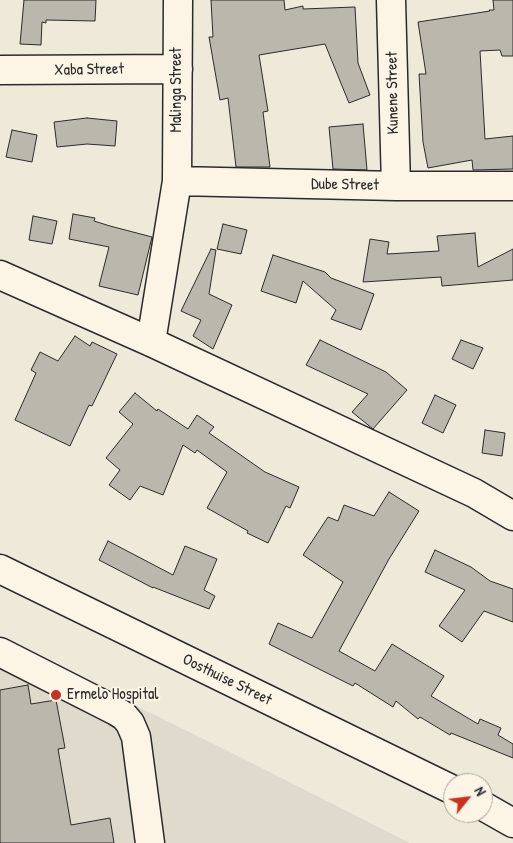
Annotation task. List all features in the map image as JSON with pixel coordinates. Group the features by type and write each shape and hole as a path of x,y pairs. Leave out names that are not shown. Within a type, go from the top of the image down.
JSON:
{"street":[{"name":"Malinga Street","path":"151,342 177,181 178,0"},
{"name":"Kunene Street","path":"391,0 396,186"},
{"name":"Xaba Street","path":"0,70 178,69"},
{"name":"Dube Street","path":"177,181 396,186 513,186"},
{"path":"0,274 151,342 474,494 513,516"},
{"name":"Oosthuise Street","path":"0,569 443,785"},
{"path":"0,652 116,710 130,723 136,737 150,843"},
{"path":"493,811 513,822"}],"shaded area":[{"name":"Ermelo Hospital","path":"0,639 226,750 410,843 0,843"}],"building":[{"path":"24,0 96,0 95,21 46,20 46,23 42,22 41,45 20,44"},
{"path":"211,0 284,0 285,10 303,6 303,9 355,7 358,63 370,95 349,103 325,44 259,55 268,111 263,112 270,167 236,167 228,98 220,100 209,37 213,37"},
{"path":"493,0 513,0 513,56 502,56 500,50 480,51 485,139 513,136 513,169 473,170 472,160 428,168 423,142 419,74 426,74 418,22 494,10"},
{"path":"87,118 117,121 115,146 87,144 57,147 54,122"},
{"path":"363,124 367,170 333,169 329,127"},
{"path":"12,130 37,135 32,162 6,157"},
{"path":"73,214 95,218 94,221 152,237 138,295 99,286 109,247 69,239"},
{"path":"33,216 57,221 52,244 29,240"},
{"path":"223,224 247,230 241,254 217,249"},
{"path":"475,233 478,267 513,249 513,280 442,286 441,277 363,282 370,239 389,242 387,254 439,251 437,236"},
{"path":"211,249 216,250 209,294 232,305 213,349 193,336 201,320 181,311"},
{"path":"273,255 325,272 331,278 374,294 361,330 331,319 336,310 303,281 296,303 261,291"},
{"path":"75,336 90,346 92,342 117,354 92,406 89,405 70,446 15,420 36,373 31,370 40,352 58,361"},
{"path":"320,340 386,372 407,390 373,429 352,412 368,394 306,365"},
{"path":"461,340 483,348 473,369 452,359"},
{"path":"135,393 157,411 158,409 188,429 197,415 214,427 209,433 265,472 299,487 290,508 286,506 268,543 247,533 248,531 207,508 227,472 197,450 195,453 183,445 163,495 140,486 130,500 109,485 120,470 106,458 133,424 119,412"},
{"path":"435,395 456,405 443,433 422,423"},
{"path":"485,430 505,433 502,456 482,453"},
{"path":"389,492 419,511 389,559 339,651 375,671 392,644 444,676 431,696 478,724 480,719 501,728 498,735 513,744 513,758 451,733 450,735 420,717 418,719 396,701 393,707 355,683 353,686 269,644 278,623 312,638 343,582 303,555 328,517 338,521 344,505 374,516"},
{"path":"108,541 173,575 185,546 217,559 204,590 215,596 209,609 153,588 99,560"},
{"path":"435,550 471,567 490,581 513,589 513,622 484,611 462,642 439,626 465,590 425,572"},
{"path":"28,685 31,704 56,700 65,748 58,749 71,825 110,818 114,843 0,843 0,690"}],"place":[{"name":"Ermelo Hospital","path":"56,695"}]}
